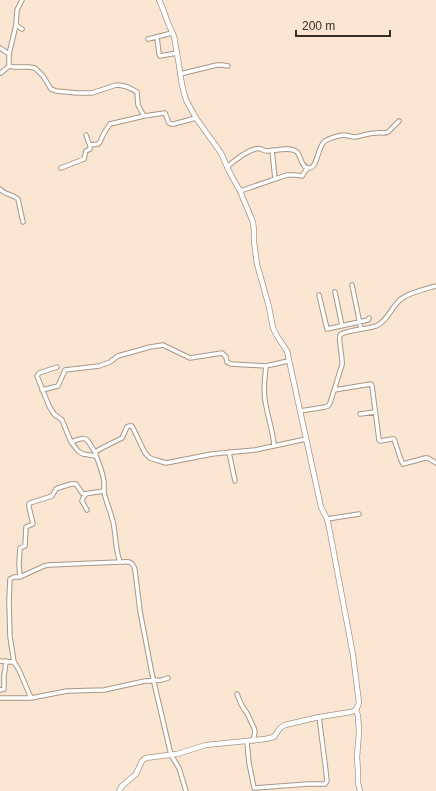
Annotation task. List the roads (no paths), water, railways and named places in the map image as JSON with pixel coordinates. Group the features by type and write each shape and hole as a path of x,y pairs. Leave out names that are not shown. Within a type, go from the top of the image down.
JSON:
{"street":[{"path":"1,73 8,66 18,10 22,0"},
{"path":"159,0 174,36 184,96 196,118 220,150 240,191 254,226 254,242 257,264 272,328 286,350 321,507 329,527 353,655 359,701 356,710 359,732 357,756 358,784 360,791"},
{"path":"16,25 22,29"},
{"path":"148,39 172,33"},
{"path":"157,37 160,56 177,53"},
{"path":"0,48 9,54"},
{"path":"180,74 217,65 228,66"},
{"path":"8,66 35,68 52,89 56,91 92,93 117,85 132,89 137,92 138,106 144,116"},
{"path":"90,145 98,144 100,142 110,124 164,113 171,124 196,118"},
{"path":"240,191 287,175 302,176 308,168 315,165 320,149 325,141 342,136 354,137 374,132 386,133 399,121"},
{"path":"61,168 84,159 86,151 90,149 86,135"},
{"path":"227,167 237,159 256,148 261,148 267,151 294,150 297,152 304,165 308,168"},
{"path":"272,150 275,179"},
{"path":"0,189 4,193 18,199 22,222"},
{"path":"352,285 361,329"},
{"path":"300,411 328,406 342,365 340,336 344,333 379,325 397,302 406,296 436,286"},
{"path":"335,292 342,326"},
{"path":"319,295 326,329 368,320 369,318"},
{"path":"42,390 58,386 65,370 99,366 110,362 118,356 163,345 190,358 222,353 226,357 229,364 266,366 288,361"},
{"path":"266,366 264,394 266,408 272,428 274,446"},
{"path":"57,367 38,374 38,377 49,406 52,411 62,420 79,453 95,454 102,448 122,438 127,427 131,426 148,456 161,462 171,462 196,456 254,450 306,439"},
{"path":"334,390 371,384 379,440 394,439 402,463 405,464 426,458 436,463"},
{"path":"360,414 375,412"},
{"path":"72,442 85,438 95,454 103,476 104,492 111,511 115,530 116,548 120,562"},
{"path":"229,452 235,481"},
{"path":"20,577 20,548 25,546 26,527 33,524 28,507 29,504 52,496 56,489 71,484 76,484 82,493 86,494 104,492"},
{"path":"86,494 82,501 87,510"},
{"path":"327,519 359,514"},
{"path":"31,698 14,662 10,637 10,579 20,577 48,565 131,562 133,564 153,680 166,736 171,755 179,768 186,791"},
{"path":"0,661 14,662"},
{"path":"0,690 4,689 6,661"},
{"path":"0,698 31,698 72,690 104,690 168,678"},
{"path":"237,694 254,728 255,732 253,741"},
{"path":"119,791 122,786 138,771 142,761 146,758 185,752 206,745 260,741 273,737 280,728 285,725 319,717 348,713 356,710"},
{"path":"247,742 254,789 326,783 327,781 319,717"}]}
